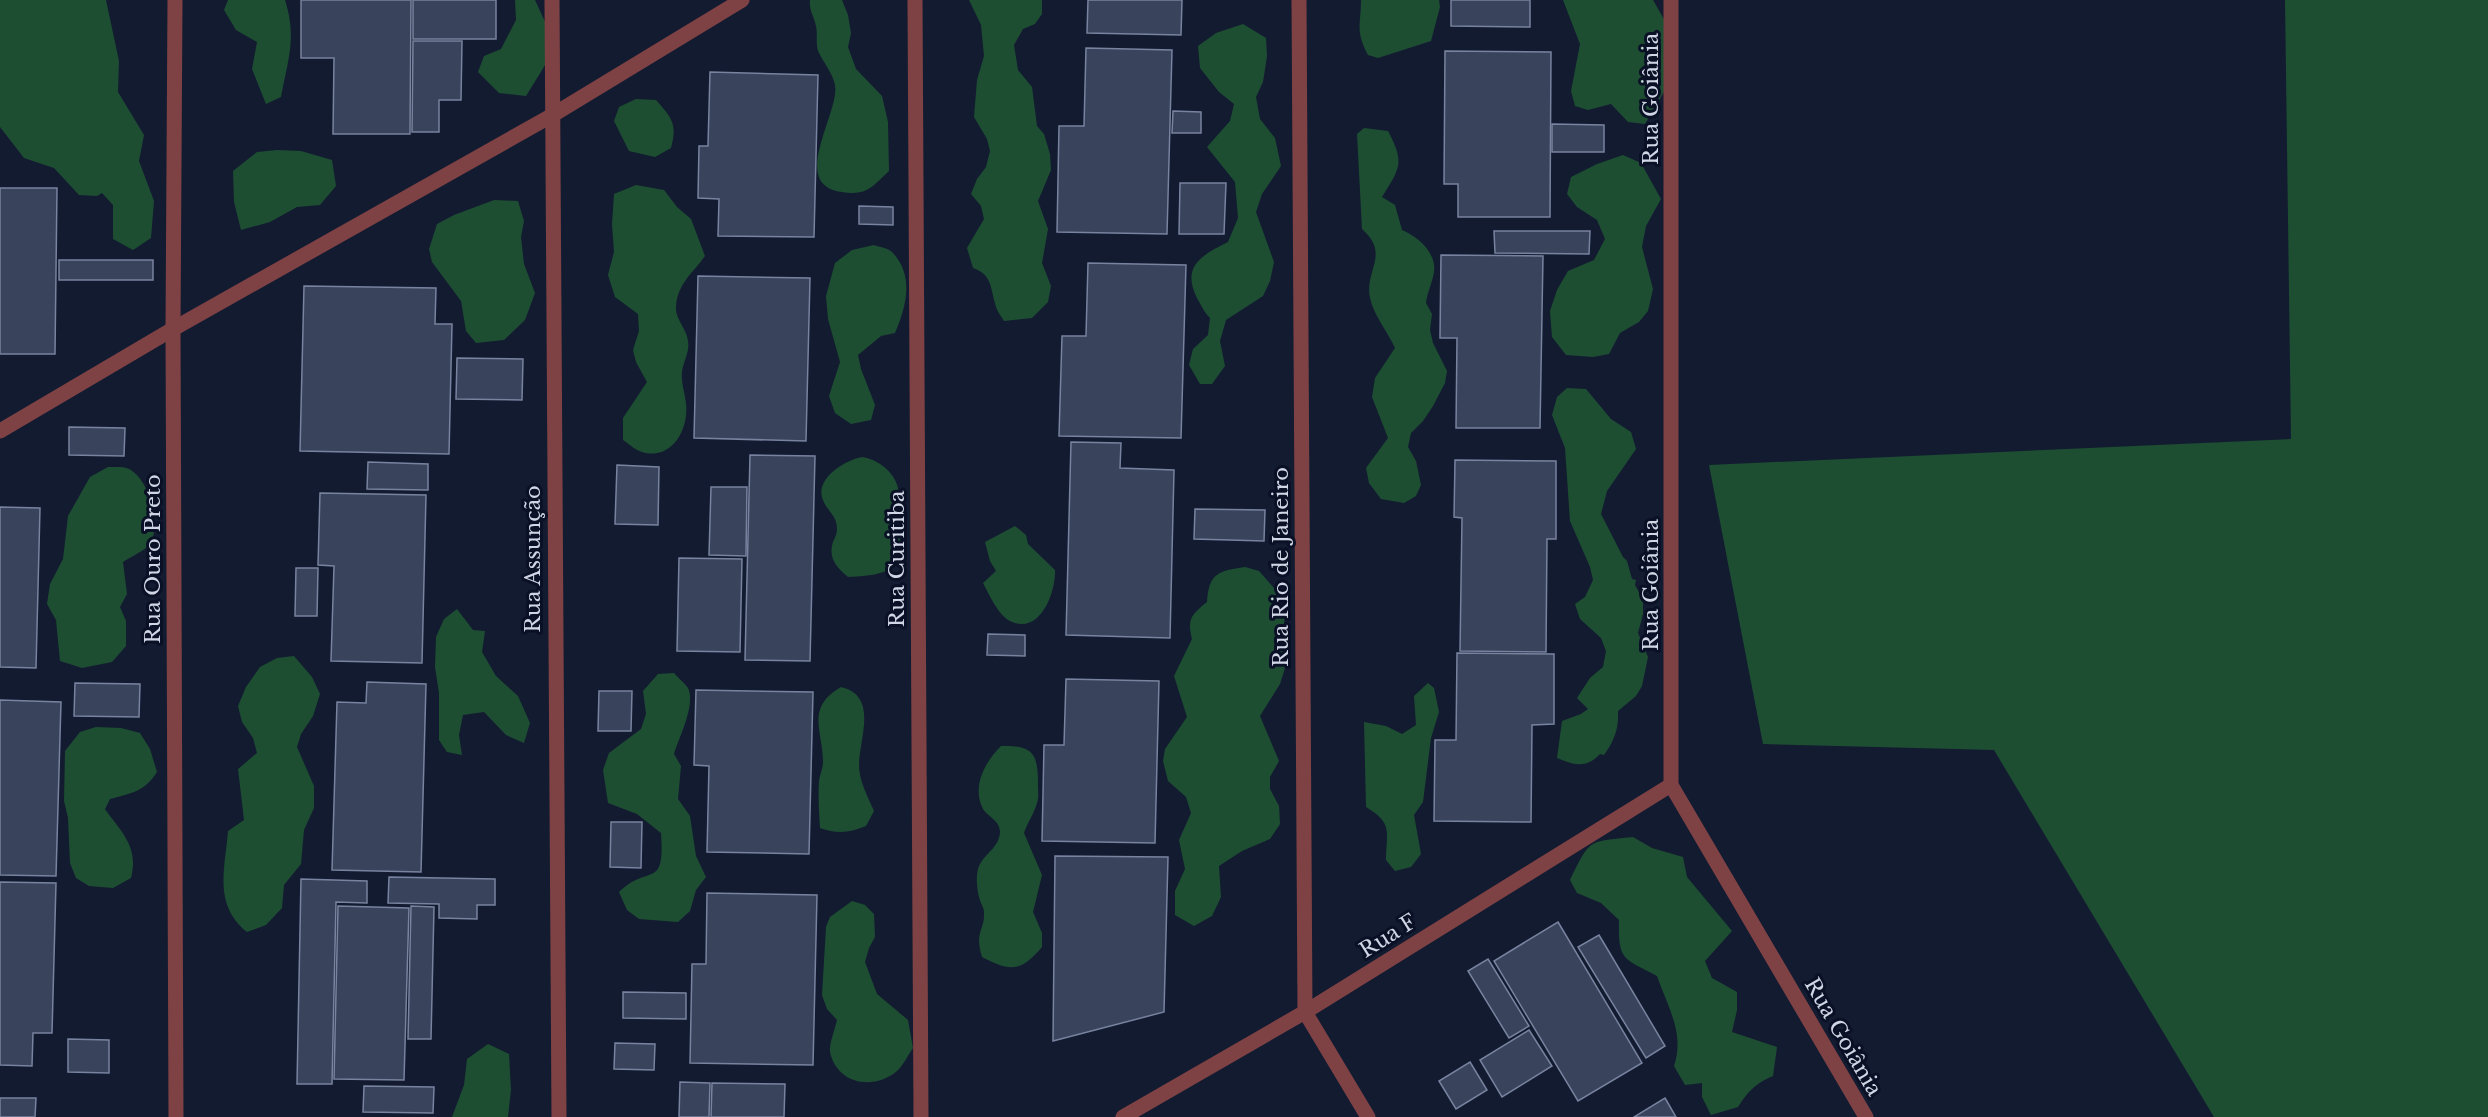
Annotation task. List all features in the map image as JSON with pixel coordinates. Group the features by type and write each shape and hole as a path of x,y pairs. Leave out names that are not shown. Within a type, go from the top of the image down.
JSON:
{"street":[{"name":"Rua Ouro Preto","path":"175,0 173,329 176,1117"},
{"name":"Rua Assunção","path":"552,0 559,1117"},
{"path":"0,431 173,329 551,116 742,0"},
{"name":"Rua Curitiba","path":"915,0 921,1117"},
{"name":"Rua Rio de Janeiro","path":"1299,0 1305,1012"},
{"name":"Rua Goiânia","path":"1671,0 1671,785 1866,1117"},
{"name":"Rua F","path":"1123,1117 1305,1012 1671,785"},
{"path":"1305,1012 1368,1117"}],"green space":[{"path":"0,0 106,0 119,61 118,92 144,135 139,161 154,201 151,238 133,250 113,239 113,205 102,193 97,196 79,195 54,168 24,158 0,127"},
{"path":"228,0 285,0 291,37 289,60 281,97 266,104 252,69 257,42 236,30 224,10"},
{"path":"515,0 535,0 547,26 547,62 526,96 499,93 478,72 484,56 501,49 516,20"},
{"path":"810,0 842,0 848,15 851,33 848,47 856,69 882,96 888,122 889,171 873,186 858,193 842,192 826,187 819,176 817,162 835,97 835,85 818,50 817,29"},
{"path":"969,0 1042,0 1042,14 1035,24 1023,29 1014,45 1018,70 1032,87 1037,126 1044,134 1050,154 1051,170 1038,201 1048,229 1042,263 1051,286 1048,302 1032,318 1004,321 996,308 987,278 973,268 967,248 984,219 981,206 971,194 977,179 986,167 990,151 987,139 974,117 977,80 984,56 981,25"},
{"path":"1361,0 1439,0 1440,7 1431,41 1378,58 1368,55 1360,33"},
{"path":"1563,0 1653,0 1665,21 1665,90 1645,124 1628,122 1611,104 1588,110 1575,106 1571,91 1580,44"},
{"path":"2285,0 2488,0 2488,1117 2214,1117 1994,750 1763,744 1709,465 2291,439"},
{"path":"1243,24 1266,38 1267,56 1263,82 1256,97 1260,119 1275,138 1281,166 1262,194 1256,212 1274,262 1270,281 1263,296 1226,320 1220,341 1225,366 1212,384 1200,384 1189,365 1193,349 1208,335 1210,318 1197,298 1191,278 1197,263 1203,257 1228,242 1238,218 1235,182 1207,147 1230,121 1234,104 1219,92 1200,68 1198,46 1216,33"},
{"path":"636,99 656,100 672,121 674,133 671,148 655,157 629,151 614,121 619,107"},
{"path":"1364,128 1388,131 1397,151 1396,172 1382,197 1395,205 1402,230 1422,243 1432,258 1434,273 1426,303 1432,314 1430,330 1433,343 1447,371 1445,383 1433,406 1411,433 1408,447 1416,461 1421,485 1416,496 1404,503 1381,499 1369,483 1366,468 1388,438 1372,397 1375,378 1395,348 1370,298 1370,279 1376,255 1375,247 1362,229 1357,134"},
{"path":"301,151 332,160 336,186 320,205 297,207 270,222 241,230 234,202 233,171 257,152"},
{"path":"1623,155 1641,163 1661,199 1646,226 1642,247 1653,289 1648,311 1639,322 1620,333 1609,354 1593,357 1566,355 1552,337 1550,311 1557,290 1568,271 1594,260 1605,239 1597,220 1577,207 1567,194 1571,177 1597,164"},
{"path":"636,185 664,190 677,207 691,219 705,256 682,285 676,307 688,345 682,372 686,404 684,424 676,441 669,448 652,454 639,451 623,440 623,418 647,382 636,362 633,350 639,331 638,314 615,297 608,275 614,252 612,224 614,194"},
{"path":"494,200 518,201 524,221 521,237 524,264 535,293 525,320 504,340 476,343 466,331 461,301 432,262 429,249 437,224"},
{"path":"874,245 890,251 899,261 906,281 905,302 895,333 881,336 858,355 875,405 871,420 851,424 835,413 829,396 840,362 828,319 826,296 835,263 852,250"},
{"path":"1567,388 1586,389 1611,419 1631,432 1636,449 1607,491 1601,514 1627,561 1632,579 1636,580 1635,585 1643,600 1643,614 1638,633 1648,657 1642,686 1636,696 1618,711 1617,729 1608,750 1604,755 1600,754 1585,764 1557,758 1562,721 1588,709 1577,698 1590,678 1603,667 1606,651 1601,638 1580,619 1575,604 1585,597 1593,580 1590,567 1570,521 1565,448 1552,415 1557,397"},
{"path":"862,457 873,460 884,467 896,482 898,491 895,511 901,552 895,564 886,571 873,575 848,577 832,557 837,524 821,492 827,478 840,466"},
{"path":"108,467 126,468 138,476 149,495 154,529 147,547 123,562 127,594 120,607 126,621 126,646 112,662 82,668 60,661 56,620 47,604 50,584 63,559 68,516 90,477"},
{"path":"1015,526 1026,535 1028,544 1055,570 1053,589 1044,609 1038,617 1021,624 1010,621 1002,614 983,583 996,571 990,561 985,542"},
{"path":"1245,567 1259,571 1274,588 1285,617 1282,636 1285,668 1280,684 1260,716 1279,761 1270,777 1270,789 1279,806 1280,824 1270,839 1242,851 1219,866 1221,897 1212,916 1194,926 1175,915 1175,891 1185,869 1179,840 1191,813 1186,797 1168,781 1163,761 1165,749 1187,717 1174,676 1192,639 1190,622 1197,610 1207,602 1213,579 1222,572"},
{"path":"457,609 473,630 485,631 482,652 496,676 518,696 530,723 524,743 506,735 484,712 463,715 459,735 462,755 447,752 439,740 439,693 435,667 436,637 444,619"},
{"path":"294,656 312,677 320,694 313,716 301,734 297,747 314,786 314,808 304,830 301,864 284,885 282,908 266,925 247,932 229,910 224,886 228,831 244,820 238,769 257,753 253,738 242,722 238,706 246,687 260,667 277,658"},
{"path":"674,673 687,686 690,695 686,721 674,754 681,766 678,799 690,816 696,856 706,877 696,890 690,911 678,922 639,919 627,910 619,892 657,870 662,851 661,833 637,814 608,803 603,770 609,753 641,729 646,714 643,691 658,674"},
{"path":"1428,683 1434,688 1439,712 1431,738 1423,802 1414,815 1421,854 1411,867 1395,871 1386,860 1385,824 1366,807 1364,722 1386,726 1402,734 1416,725 1414,696"},
{"path":"841,687 853,692 860,699 863,709 859,771 874,811 866,826 838,832 820,828 819,781 823,762 818,721 823,703"},
{"path":"96,727 121,728 140,733 150,749 157,772 142,788 110,799 105,809 123,833 133,858 131,878 113,888 89,886 76,878 70,863 68,818 64,801 65,751 80,732"},
{"path":"1001,746 1021,747 1027,750 1035,759 1038,774 1038,801 1024,833 1042,875 1033,912 1042,933 1042,947 1028,961 1015,967 1000,965 982,957 979,942 984,912 978,890 978,870 982,861 998,841 1000,831 998,824 983,809 979,783 990,759"},
{"path":"1633,837 1652,848 1683,857 1687,877 1732,931 1705,961 1712,978 1737,992 1737,1010 1732,1032 1777,1047 1773,1076 1753,1088 1738,1107 1711,1115 1702,1097 1702,1083 1685,1085 1674,1066 1678,1043 1676,1031 1657,976 1625,957 1620,944 1619,920 1601,903 1577,893 1570,880 1582,856 1592,845 1607,840"},
{"path":"852,901 865,905 874,914 875,937 865,962 877,994 908,1020 913,1048 897,1071 877,1081 857,1081 840,1071 834,1063 830,1049 837,1020 827,1009 822,995 826,927 830,917"},
{"path":"488,1044 509,1054 511,1090 508,1117 452,1117 464,1085 467,1059"}],"building":[{"path":"301,0 411,0 410,134 333,134 334,58 301,58"},
{"path":"413,0 496,0 496,39 413,39"},
{"path":"1088,0 1182,0 1181,35 1087,33"},
{"path":"1451,0 1530,0 1530,27 1451,26"},
{"path":"413,41 462,41 461,100 439,100 439,132 412,132"},
{"path":"1086,48 1172,50 1167,234 1057,232 1059,126 1084,126"},
{"path":"1445,51 1551,52 1550,217 1458,217 1458,184 1444,184"},
{"path":"710,72 818,75 814,237 718,236 719,199 698,198 699,146 708,146"},
{"path":"1173,111 1201,112 1201,133 1172,133"},
{"path":"1552,124 1604,125 1604,152 1552,152"},
{"path":"1180,183 1226,183 1224,234 1179,234"},
{"path":"0,188 57,188 55,354 0,354"},
{"path":"859,206 893,207 893,225 859,224"},
{"path":"1494,231 1590,231 1589,254 1495,253"},
{"path":"1441,255 1543,256 1540,428 1456,428 1457,338 1440,338"},
{"path":"59,260 153,260 153,280 59,280"},
{"path":"1088,263 1186,265 1181,438 1059,436 1062,336 1086,336"},
{"path":"698,276 810,278 806,441 694,438"},
{"path":"304,286 436,288 435,324 452,324 449,454 300,451"},
{"path":"457,358 523,359 522,400 456,399"},
{"path":"69,427 125,428 124,456 69,455"},
{"path":"1071,442 1121,443 1120,468 1174,470 1170,638 1066,635"},
{"path":"750,455 815,456 810,661 745,660"},
{"path":"1455,460 1556,461 1556,539 1547,539 1546,652 1460,651 1462,518 1454,517"},
{"path":"368,462 428,464 428,490 367,489"},
{"path":"617,465 659,467 658,525 615,524"},
{"path":"711,487 747,487 746,556 709,555"},
{"path":"320,493 426,495 422,663 331,661 334,566 318,565"},
{"path":"0,507 40,508 36,668 0,667"},
{"path":"1195,509 1265,510 1264,541 1194,539"},
{"path":"679,558 742,559 740,652 677,651"},
{"path":"296,568 318,568 317,616 295,616"},
{"path":"988,634 1025,635 1025,656 987,655"},
{"path":"1457,653 1554,654 1554,724 1532,725 1531,822 1434,821 1435,740 1456,740"},
{"path":"1066,679 1159,681 1155,843 1042,841 1044,745 1064,745"},
{"path":"367,682 426,684 421,872 332,870 337,702 366,703"},
{"path":"75,683 140,684 139,717 74,716"},
{"path":"696,690 813,692 809,854 707,852 709,766 694,765"},
{"path":"599,691 632,691 631,731 598,731"},
{"path":"0,700 61,702 56,876 0,875"},
{"path":"611,822 642,822 641,868 610,867"},
{"path":"1055,856 1168,857 1164,1012 1053,1041"},
{"path":"389,877 495,879 495,905 477,905 477,919 439,918 439,904 388,903"},
{"path":"301,879 367,881 367,903 336,902 332,1084 297,1084"},
{"path":"0,882 56,883 52,1033 33,1033 32,1066 0,1065"},
{"path":"707,893 817,895 813,1065 690,1063 692,964 706,964"},
{"path":"338,906 409,908 404,1080 334,1079"},
{"path":"411,906 434,907 431,1039 408,1039"},
{"path":"1558,922 1642,1063 1578,1101 1494,961"},
{"path":"1599,935 1665,1046 1646,1058 1578,947"},
{"path":"1488,959 1529,1026 1509,1038 1468,971"},
{"path":"623,992 686,993 686,1019 623,1018"},
{"path":"1529,1030 1552,1066 1502,1097 1480,1060"},
{"path":"68,1039 109,1040 109,1073 68,1072"},
{"path":"615,1043 655,1044 654,1070 614,1069"},
{"path":"1470,1062 1487,1090 1456,1109 1439,1081"},
{"path":"680,1082 710,1083 709,1117 679,1117"},
{"path":"712,1083 785,1084 784,1117 711,1117"},
{"path":"364,1086 434,1087 433,1113 363,1112"},
{"path":"0,1098 36,1098 35,1117 0,1117"},
{"path":"1665,1098 1676,1117 1634,1117"}]}
